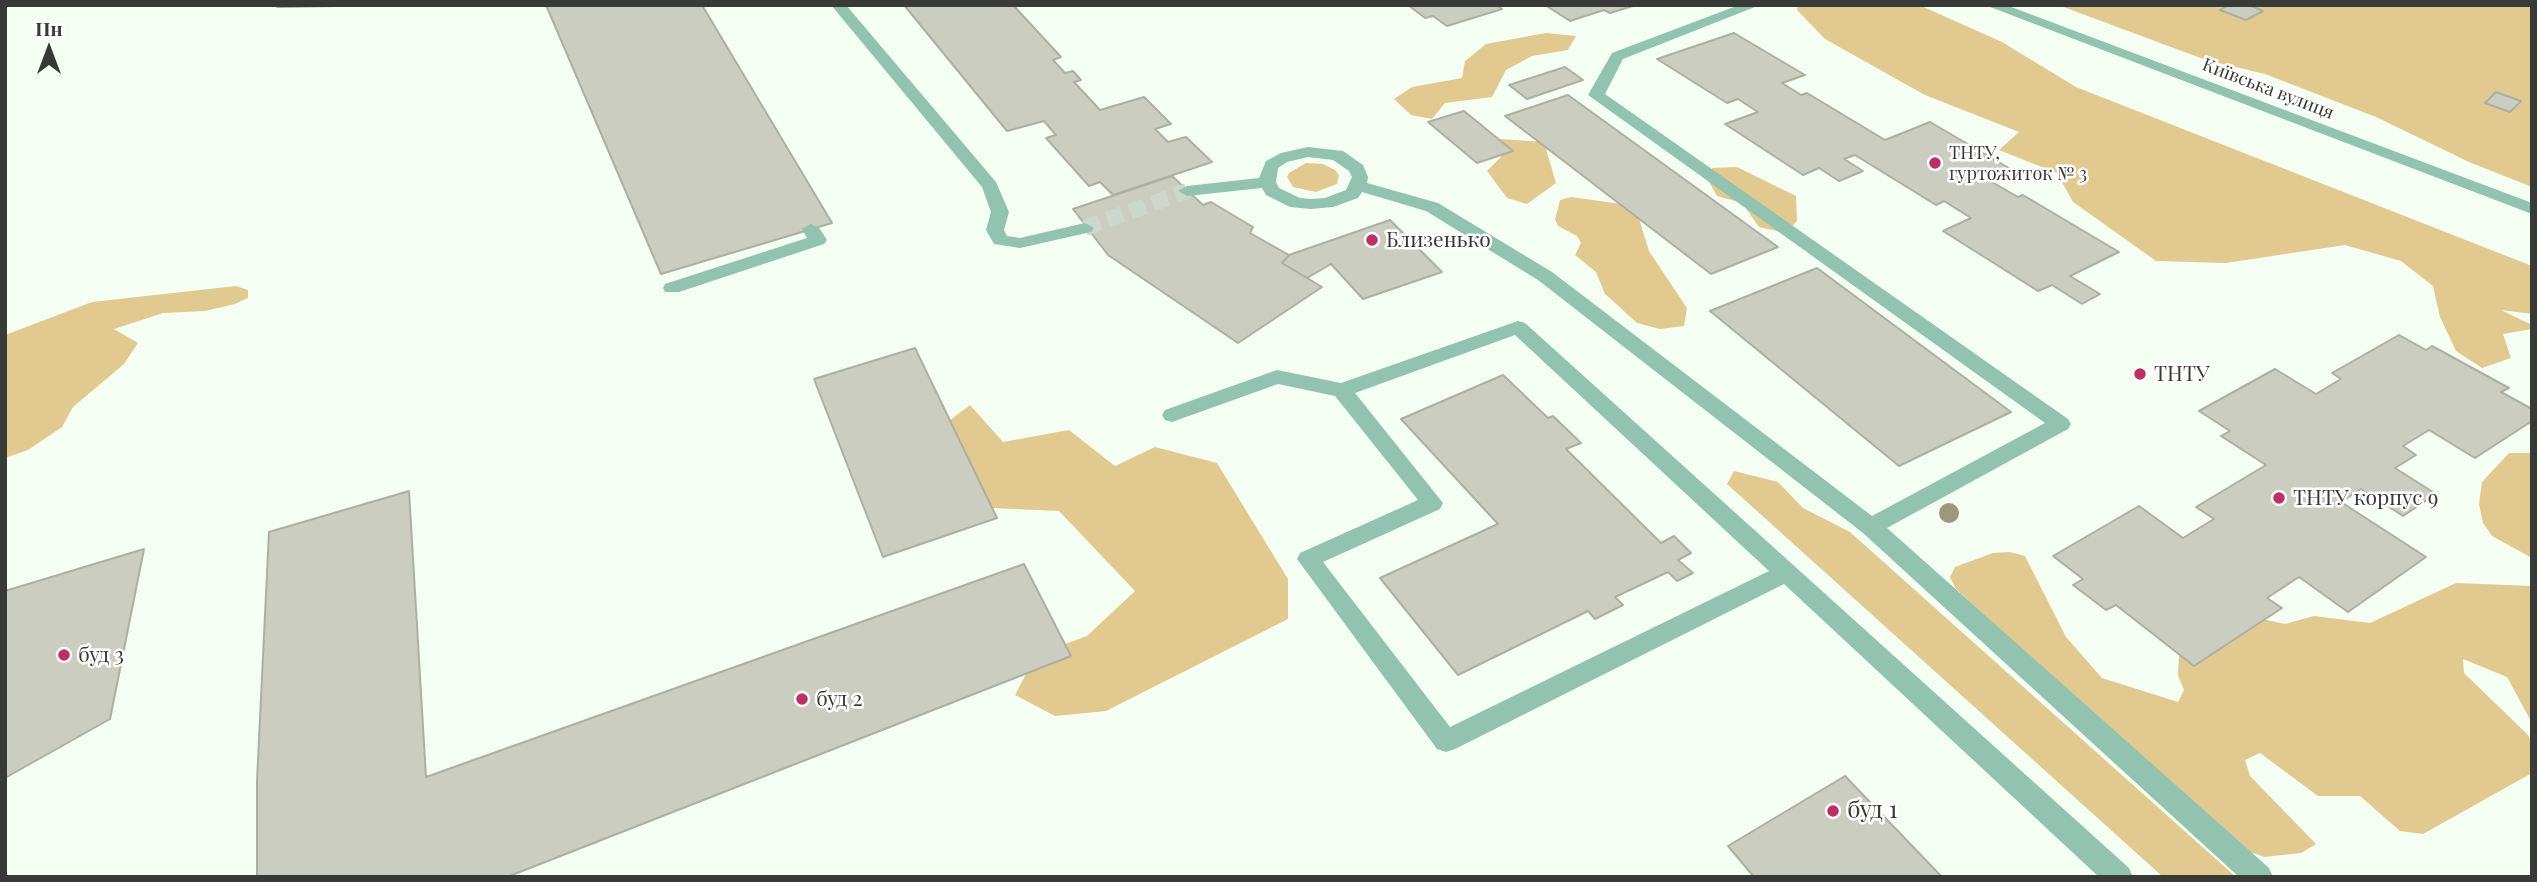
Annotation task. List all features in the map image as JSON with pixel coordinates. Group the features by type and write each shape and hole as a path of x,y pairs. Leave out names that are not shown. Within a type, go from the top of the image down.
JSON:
{"street":[{"path":"838,5 990,186 1000,212 995,230 1000,240 1020,243 1085,228"},
{"path":"1753,5 1617,56 1596,95 2061,424 1871,527"},
{"name":"Київська вулиця","path":"1992,5 2532,209"},
{"path":"1308,152 1337,155 1357,169 1360,177 1352,194 1341,200 1311,204 1282,198 1272,191 1267,182 1267,173 1281,158 1308,152"},
{"path":"1187,191 1267,182"},
{"path":"1358,186 1432,207 1545,276 1871,527 2259,877"},
{"path":"672,288 818,240 811,229"},
{"path":"1172,415 1277,377 1342,390 1518,327 2119,877"},
{"path":"1342,390 1432,503 1308,559 1446,741 1786,573"}],"shaded area":[{"path":"1798,5 1919,5 2002,42 2076,87 2532,266 2532,314 2501,310 2532,325 2532,329 2503,334 2511,358 2482,368 2456,351 2440,317 2433,286 2401,261 2345,245 2226,263 2156,261 2073,202 2057,173 1999,150 2019,132 1925,95 1825,39 1797,10"},
{"path":"2058,5 2532,5 2532,187 2469,162 2376,117 2265,74 2206,60"},
{"path":"1546,33 1576,36 1568,50 1532,56 1506,70 1492,97 1445,103 1432,119 1411,115 1394,99 1412,87 1462,78 1465,61 1486,44"},
{"path":"1499,139 1544,142 1556,183 1527,204 1507,198 1487,171 1501,157"},
{"path":"1306,163 1323,164 1335,170 1339,175 1337,184 1316,192 1293,187 1287,177 1289,173"},
{"path":"1737,167 1796,196 1797,221 1785,233 1759,227 1742,203 1717,196 1709,182 1712,168"},
{"path":"1571,197 1635,206 1649,251 1687,308 1684,326 1660,329 1637,323 1605,294 1596,272 1575,255 1581,243 1577,236 1558,226 1555,219 1560,200"},
{"path":"236,286 248,290 248,298 205,311 163,313 114,329 138,343 124,364 73,407 62,427 28,450 5,458 5,335 92,302"},
{"path":"970,405 1003,442 1069,430 1115,466 1155,447 1217,463 1288,579 1288,619 1106,711 1055,716 1015,695 1036,655 1087,636 1135,591 1059,511 948,506 937,430"},
{"path":"2509,453 2532,453 2532,558 2492,536 2483,523 2479,504 2482,482"},
{"path":"1734,471 1778,482 1803,508 1850,532 2236,877 2163,877 1727,484"},
{"path":"2010,552 2025,556 2066,637 2102,678 2178,702 2184,690 2178,675 2180,635 2230,612 2285,624 2314,616 2370,623 2456,583 2532,586 2532,723 2507,677 2463,659 2464,673 2528,735 2532,744 2532,773 2423,834 2400,831 2360,796 2318,796 2260,753 2245,760 2250,776 2316,844 2301,853 2264,857 2239,848 1956,589 1950,577 1955,567 1993,553"}],"building":[{"path":"279,5 395,5 277,7"},
{"path":"546,5 702,5 832,223 661,274"},
{"path":"904,5 1013,5 1061,57 1053,60 1065,73 1073,71 1081,80 1074,82 1100,110 1144,97 1171,124 1155,129 1168,142 1186,137 1212,162 1113,195 1100,182 1089,186 1046,138 1056,135 1044,121 1007,131"},
{"path":"1408,5 1505,5 1499,7 1502,9 1447,26 1433,16 1425,18"},
{"path":"1545,5 1636,5 1610,13 1604,10 1570,21"},
{"path":"2229,5 2249,5 2263,11 2246,20 2220,10"},
{"name":"ТНТУ, гуртожиток № 3","path":"1734,33 1805,75 1782,83 1801,95 1807,93 1885,140 1930,122 2014,171 1990,181 2018,197 2023,195 2119,252 2070,276 2100,294 2082,304 2052,285 2038,291 1943,231 1971,218 1944,201 1936,205 1855,155 1844,159 1863,171 1839,181 1819,168 1803,175 1725,124 1758,112 1738,99 1727,103 1657,59"},
{"path":"1565,67 1583,80 1527,99 1509,85"},
{"path":"2496,92 2521,101 2510,112 2485,103"},
{"path":"1568,95 1778,247 1711,274 1505,116"},
{"path":"1464,111 1513,151 1477,163 1428,122"},
{"path":"1172,176 1203,205 1211,202 1253,227 1250,233 1289,255 1282,263 1322,287 1238,343 1108,255 1073,209"},
{"path":"1390,220 1442,272 1363,299 1331,264 1307,278 1282,263 1289,255"},
{"path":"1817,268 2011,412 1899,466 1710,311"},
{"name":"ТНТУ корпус 9","path":"2399,335 2426,350 2432,346 2509,388 2501,392 2532,409 2532,421 2475,458 2429,430 2403,446 2416,455 2395,468 2436,494 2403,516 2361,489 2341,502 2426,557 2348,612 2299,577 2267,598 2282,608 2194,666 2116,605 2106,610 2073,585 2083,579 2053,556 2139,506 2183,538 2214,519 2196,507 2266,465 2221,436 2230,431 2199,411 2275,369 2316,394 2341,379 2332,373"},
{"path":"915,348 997,518 883,557 814,379"},
{"path":"1503,375 1548,418 1553,416 1581,443 1566,449 1661,543 1674,536 1691,553 1678,560 1693,573 1677,581 1668,572 1615,597 1623,605 1595,619 1588,611 1458,675 1380,578 1498,524 1401,419"},
{"name":"буд 2","path":"409,491 426,777 1024,564 1071,656 507,877 257,877 257,781 269,532"},
{"name":"буд 3","path":"144,549 110,719 5,778 5,591"},
{"name":"буд 1","path":"1845,776 1942,877 1754,877 1728,846"}],"tunnel":[{"path":"1085,228 1187,191"}],"place":[{"name":"ТНТУ, гуртожиток № 3","path":"1935,163"},
{"name":"Близенько","path":"1372,240"},
{"name":"ТНТУ","path":"2140,374"},
{"name":"ТНТУ корпус 9","path":"2279,498"},
{"name":"буд 3","path":"64,655"},
{"name":"буд 2","path":"802,699"},
{"name":"буд 1","path":"1833,811"}]}
